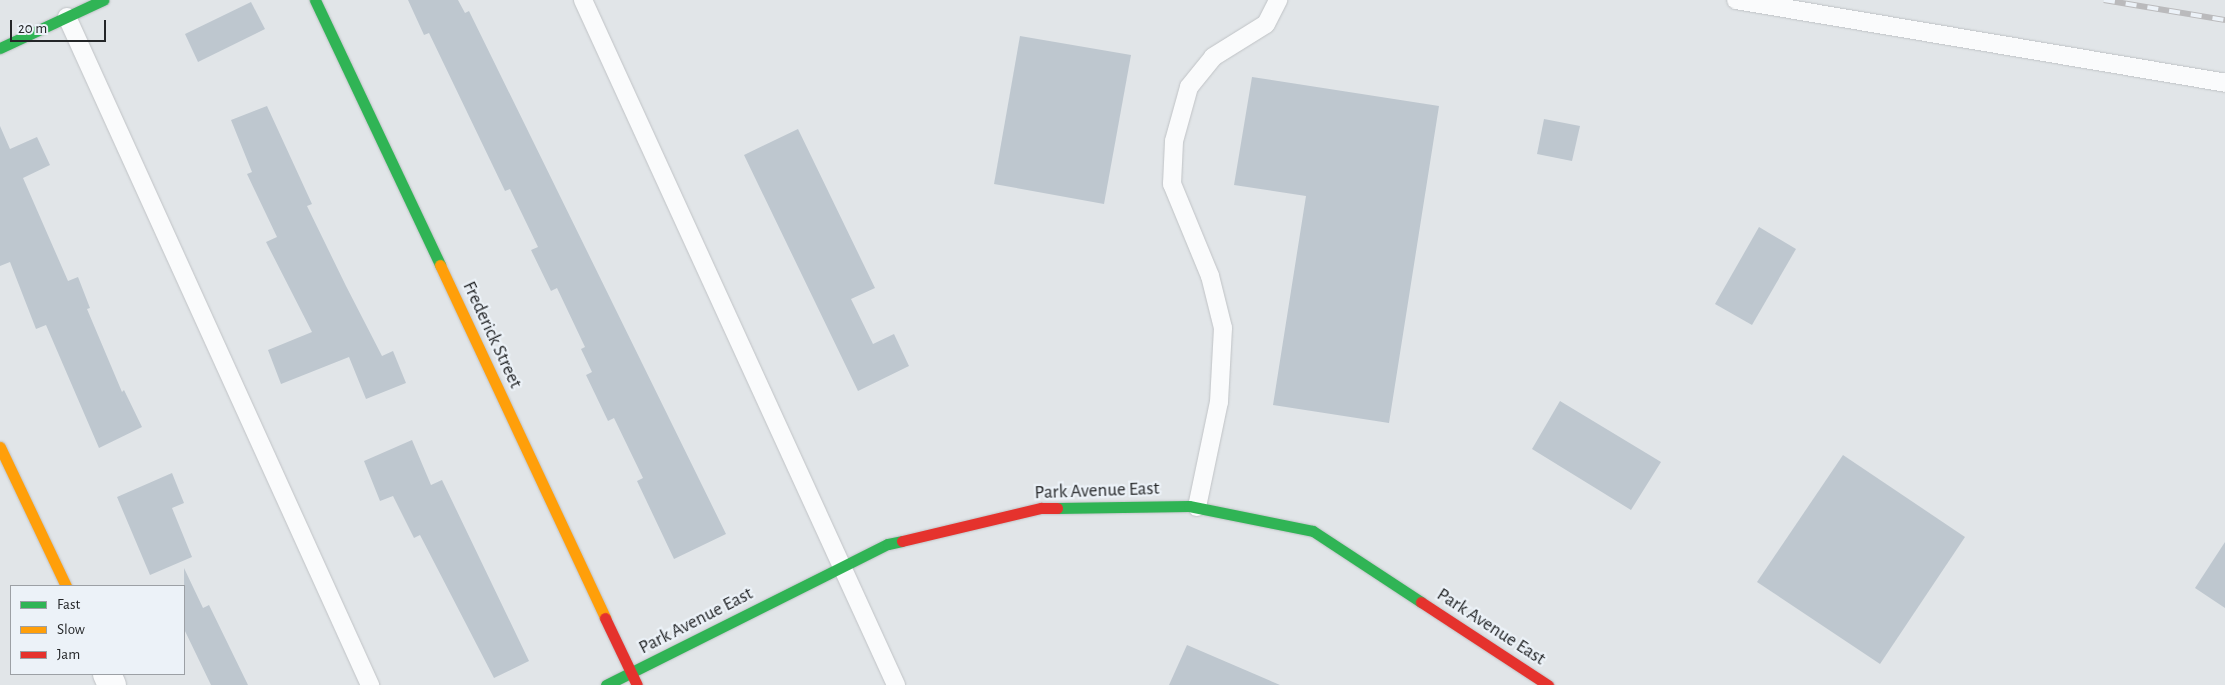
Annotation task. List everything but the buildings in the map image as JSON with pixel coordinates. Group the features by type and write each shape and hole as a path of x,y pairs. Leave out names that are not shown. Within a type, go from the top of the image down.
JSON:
{"street":[{"path":"0,48 103,0"},
{"name":"Frederick Street","path":"315,0 637,685"},
{"path":"0,446 66,585"},
{"name":"Park Avenue East","path":"606,685 888,544 1041,508 1197,507 1313,531 1548,685"}],"lane":[{"path":"583,0 896,685"},
{"path":"1197,507 1219,402 1223,328 1210,276 1172,184 1174,141 1189,87 1213,57 1266,24 1278,0"},
{"path":"1736,0 2225,83"},
{"path":"67,17 370,685"}],"railway":[{"path":"2104,0 2225,20"}],"traffic: fast":[{"path":"0,48 103,0"},
{"path":"315,0 440,265"},
{"path":"1057,508 1189,506 1313,531 1421,602"},
{"path":"606,685 888,544 902,541"}],"traffic: slow":[{"path":"440,265 605,618"},
{"path":"0,447 66,585"}],"traffic: jam":[{"path":"902,541 1041,508 1057,508"},
{"path":"1421,602 1548,685"},
{"path":"605,618 637,685"}]}
